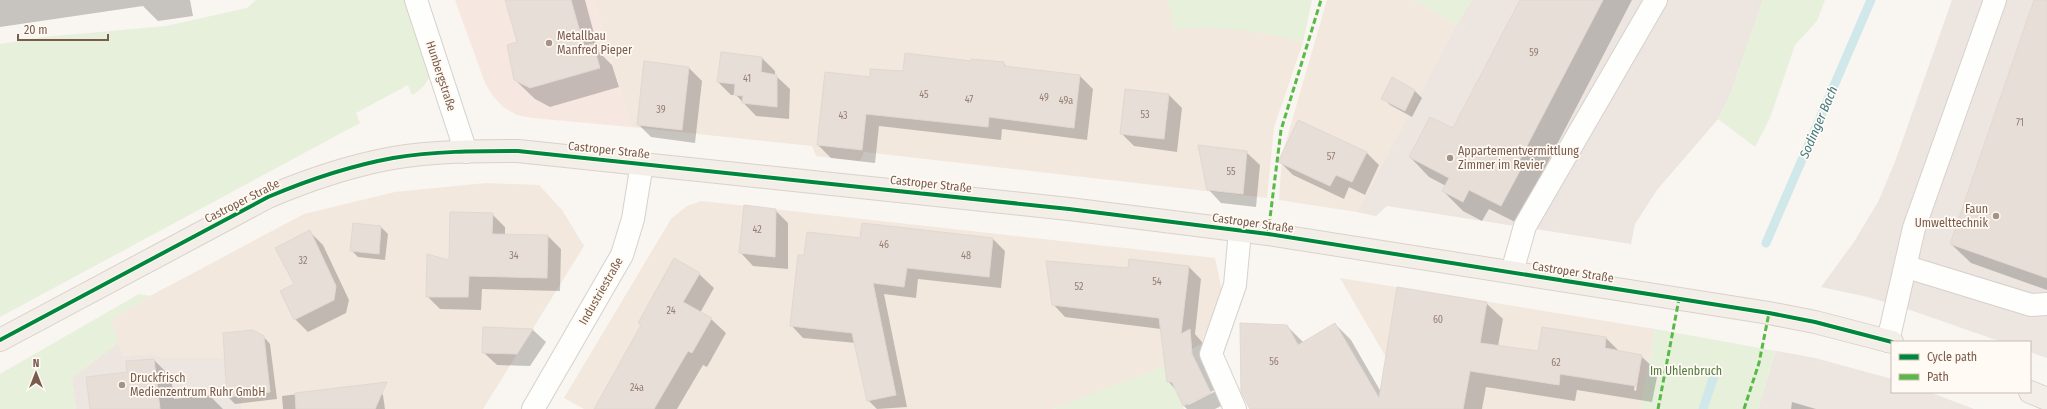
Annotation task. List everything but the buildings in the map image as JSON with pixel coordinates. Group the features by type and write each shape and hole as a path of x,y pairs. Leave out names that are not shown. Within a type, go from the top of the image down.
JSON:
{"main road":[{"name":"Castroper Straße","path":"0,340 268,197 304,182 347,168 393,158 466,152 518,150 1061,208 1240,231 1512,272 1777,315 1815,322 1890,341"},
{"path":"2031,392 2047,399"}],"street":[{"name":"Hunbergstraße","path":"416,0 466,152"},
{"path":"1512,272 1525,226 1656,0"},
{"path":"1890,341 1907,267 1914,228 1995,0"},
{"name":"Industriestraße","path":"533,409 622,255 633,219 642,164"},
{"path":"1235,409 1210,354 1234,285 1240,231"},
{"path":"1907,267 2031,305 2047,304"}],"shaded area":[{"path":"455,0 594,0 631,127 532,118 517,115 503,107 493,96 485,83"},
{"path":"594,0 1168,0 1175,30 1195,27 1231,28 1275,35 1303,42 1274,127 1267,198 864,152 860,161 816,156 812,146 631,127"},
{"path":"1327,0 1413,0 1457,24 1357,212 1279,200 1282,155"},
{"path":"1472,0 1763,0 1730,95 1718,119 1657,190 1635,224 1631,244 1387,206 1376,216 1357,212 1457,24"},
{"path":"1952,0 2047,0 2047,358 2031,352 2031,341 1999,341 1868,297 1821,287 1854,242 1879,200 1896,159"},
{"path":"486,183 539,185 562,210 584,246 483,409 242,409 240,396 164,358 152,354 121,356 111,320 150,296 304,214 395,192"},
{"path":"701,201 1215,258 1222,291 1201,344 1192,349 1192,354 1165,367 1053,409 584,409 564,398 671,219 687,206"},
{"path":"1340,278 1655,329 1641,409 1416,409"},
{"path":"118,343 122,356 152,354 164,358 225,358 238,370 242,409 76,409 72,378"},
{"path":"1776,351 1815,358 1891,379 1891,393 1932,393 1974,409 1758,409"}],"green space":[{"path":"256,0 409,0 431,72 428,79 422,88 412,95 408,85 356,113 360,123 0,317 0,44 44,37 166,26 247,8"},
{"path":"1168,0 1312,0 1303,42 1239,30 1190,28 1174,30"},
{"path":"1413,0 1472,0 1457,24"},
{"path":"1763,0 1825,0 1817,21 1795,45 1770,118 1755,147 1718,119 1730,95"},
{"path":"139,294 150,296 111,320 118,343 72,378 76,409 0,409 0,374"},
{"name":"Im Uhlenbruch","path":"1655,329 1776,351 1758,409 1641,409"},
{"path":"1165,366 1184,409 1053,409"}],"waterway":[{"name":"Sodinger Bach","path":"1766,243 1871,0"},
{"name":"Sodinger Bach","path":"1703,409 1716,370"}],"marked path":[{"path":"1268,234 1281,130 1321,0"},
{"path":"1658,409 1679,299"},
{"path":"1744,409 1759,363 1769,313"}],"cycle path":[{"path":"0,340 268,197 298,185 345,169 393,158 471,151 518,151 1069,209 1268,234 1769,313 1815,322 1891,342"}],"place":[{"name":"Metallbau Manfred Pieper","path":"549,43"},
{"name":"Appartementvermittlung Zimmer im Revier","path":"1450,158"},
{"name":"Faun Umwelttechnik","path":"1996,216"},
{"name":"Druckfrisch Medienzentrum Ruhr GmbH","path":"122,385"}]}
